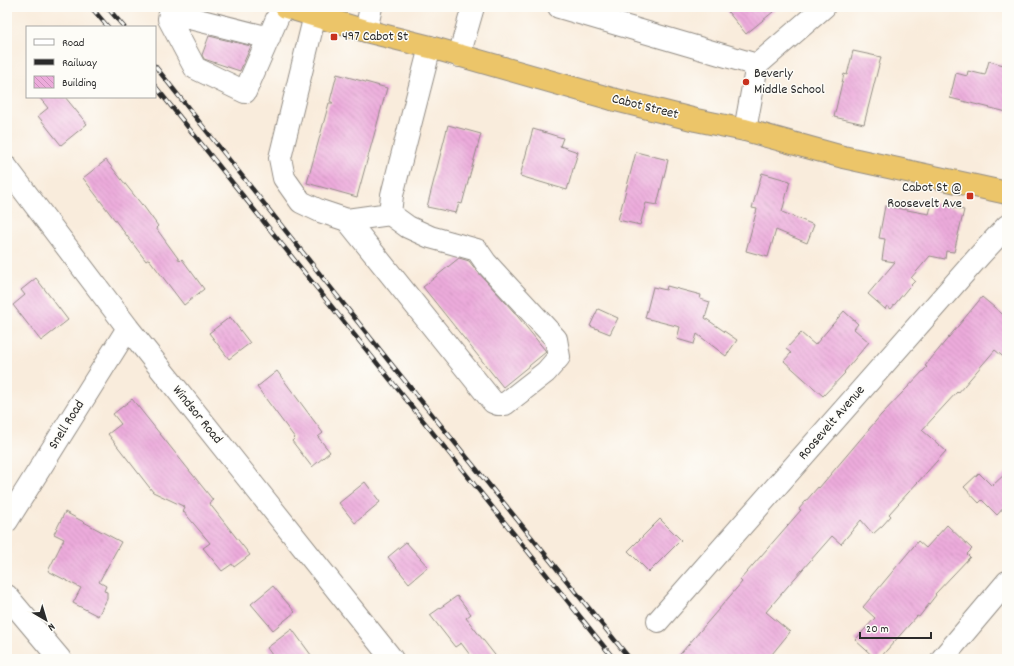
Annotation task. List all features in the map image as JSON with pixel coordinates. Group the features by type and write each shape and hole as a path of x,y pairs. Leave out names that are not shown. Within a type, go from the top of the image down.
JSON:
{"highway":[{"name":"Cabot Street","path":"286,7 366,31 430,47 612,99 696,120 745,130 843,157 1007,193"}],"street":[{"path":"269,38 171,10 169,19 195,68 246,92 269,38 282,7"},
{"path":"366,31 372,7"},
{"path":"459,56 473,7"},
{"path":"560,7 757,66"},
{"path":"745,130 757,66 824,7"},
{"path":"315,15 280,158 284,178 301,202 320,211 347,220 390,214 408,227 430,237 477,250 486,263 556,339 560,357 546,372 505,404 493,402 347,220"},
{"path":"390,214 392,195 430,47"},
{"name":"Windsor Road","path":"7,168 128,328 392,659"},
{"name":"Roosevelt Avenue","path":"658,621 1007,226"},
{"name":"Snell Road","path":"7,521 128,328"},
{"path":"942,659 1007,582"},
{"path":"7,596 60,659"}],"building":[{"path":"724,7 779,7 746,34"},
{"path":"209,36 251,46 240,71 204,59 202,55"},
{"path":"853,51 881,57 864,124 834,117 844,74 847,75"},
{"path":"989,61 1007,66 1007,112 950,98 956,73 967,76 968,71 985,75"},
{"path":"337,74 387,88 357,197 307,183 329,103 333,103 330,101"},
{"path":"40,98 66,98 87,124 61,145 38,116 48,108"},
{"path":"448,125 481,134 462,204 459,203 456,213 427,207"},
{"path":"533,129 563,138 560,146 578,152 567,190 520,176"},
{"path":"636,152 668,160 657,205 646,203 640,225 618,220"},
{"path":"106,160 142,204 158,226 156,228 180,261 182,259 204,289 184,305 149,259 146,261 83,178"},
{"path":"762,173 790,181 782,212 814,225 807,243 776,230 768,257 746,251 757,209 752,208"},
{"path":"932,203 964,210 954,252 946,251 945,259 930,256 911,278 915,281 891,309 887,306 885,309 868,294 895,262 882,260 885,239 879,238 885,206 929,214"},
{"path":"459,258 469,261 514,312 546,352 503,387 423,287"},
{"path":"36,278 68,320 41,341 13,305 25,295 21,290"},
{"path":"667,286 701,295 700,299 710,302 705,318 737,340 726,356 697,334 694,344 677,339 680,327 645,318 653,287 666,290"},
{"path":"982,297 1007,318 1007,360 995,350 958,393 957,392 922,430 946,451 889,514 891,516 873,534 861,520 841,544 832,536 788,586 766,612 790,632 768,659 676,659 742,582 740,580 801,510 799,509 818,487 819,488 881,415 927,367 925,366"},
{"path":"598,309 618,318 610,334 590,326"},
{"path":"844,311 858,324 854,329 869,342 844,372 845,373 823,396 784,361 791,353 786,349 801,333 815,345"},
{"path":"230,317 250,343 229,359 209,333"},
{"path":"277,371 323,433 318,437 330,452 312,467 292,441 295,438 257,387"},
{"path":"132,399 213,500 209,503 250,555 234,567 232,564 222,571 203,548 210,543 183,511 185,507 153,492 108,434 121,424 113,414"},
{"path":"1007,472 1007,504 997,515 982,500 979,503 964,487 979,473 992,486"},
{"path":"365,482 380,502 355,523 339,503"},
{"path":"65,512 121,542 99,582 106,586 104,591 107,592 107,599 98,616 73,603 81,588 48,571 64,539 54,534"},
{"path":"660,519 681,540 649,572 628,551"},
{"path":"947,525 972,549 967,554 970,557 935,594 936,595 919,617 917,616 879,659 876,659 855,640 875,618 863,607 918,541 926,548"},
{"path":"406,542 428,567 409,583 388,557"},
{"path":"273,586 295,612 273,630 251,604"},
{"path":"457,596 471,614 466,618 498,659 473,659 461,643 455,647 430,615"},
{"path":"292,629 314,659 275,659 267,648"}],"railway":[{"path":"91,7 107,26"},
{"path":"107,7 123,26"},
{"path":"156,67 388,360 630,659"},
{"path":"156,87 614,659"}],"place":[{"name":"497 Cabot St","path":"334,37"},
{"name":"Beverly Middle School","path":"746,82"},
{"name":"Cabot St @ Roosevelt Ave","path":"970,196"}]}
